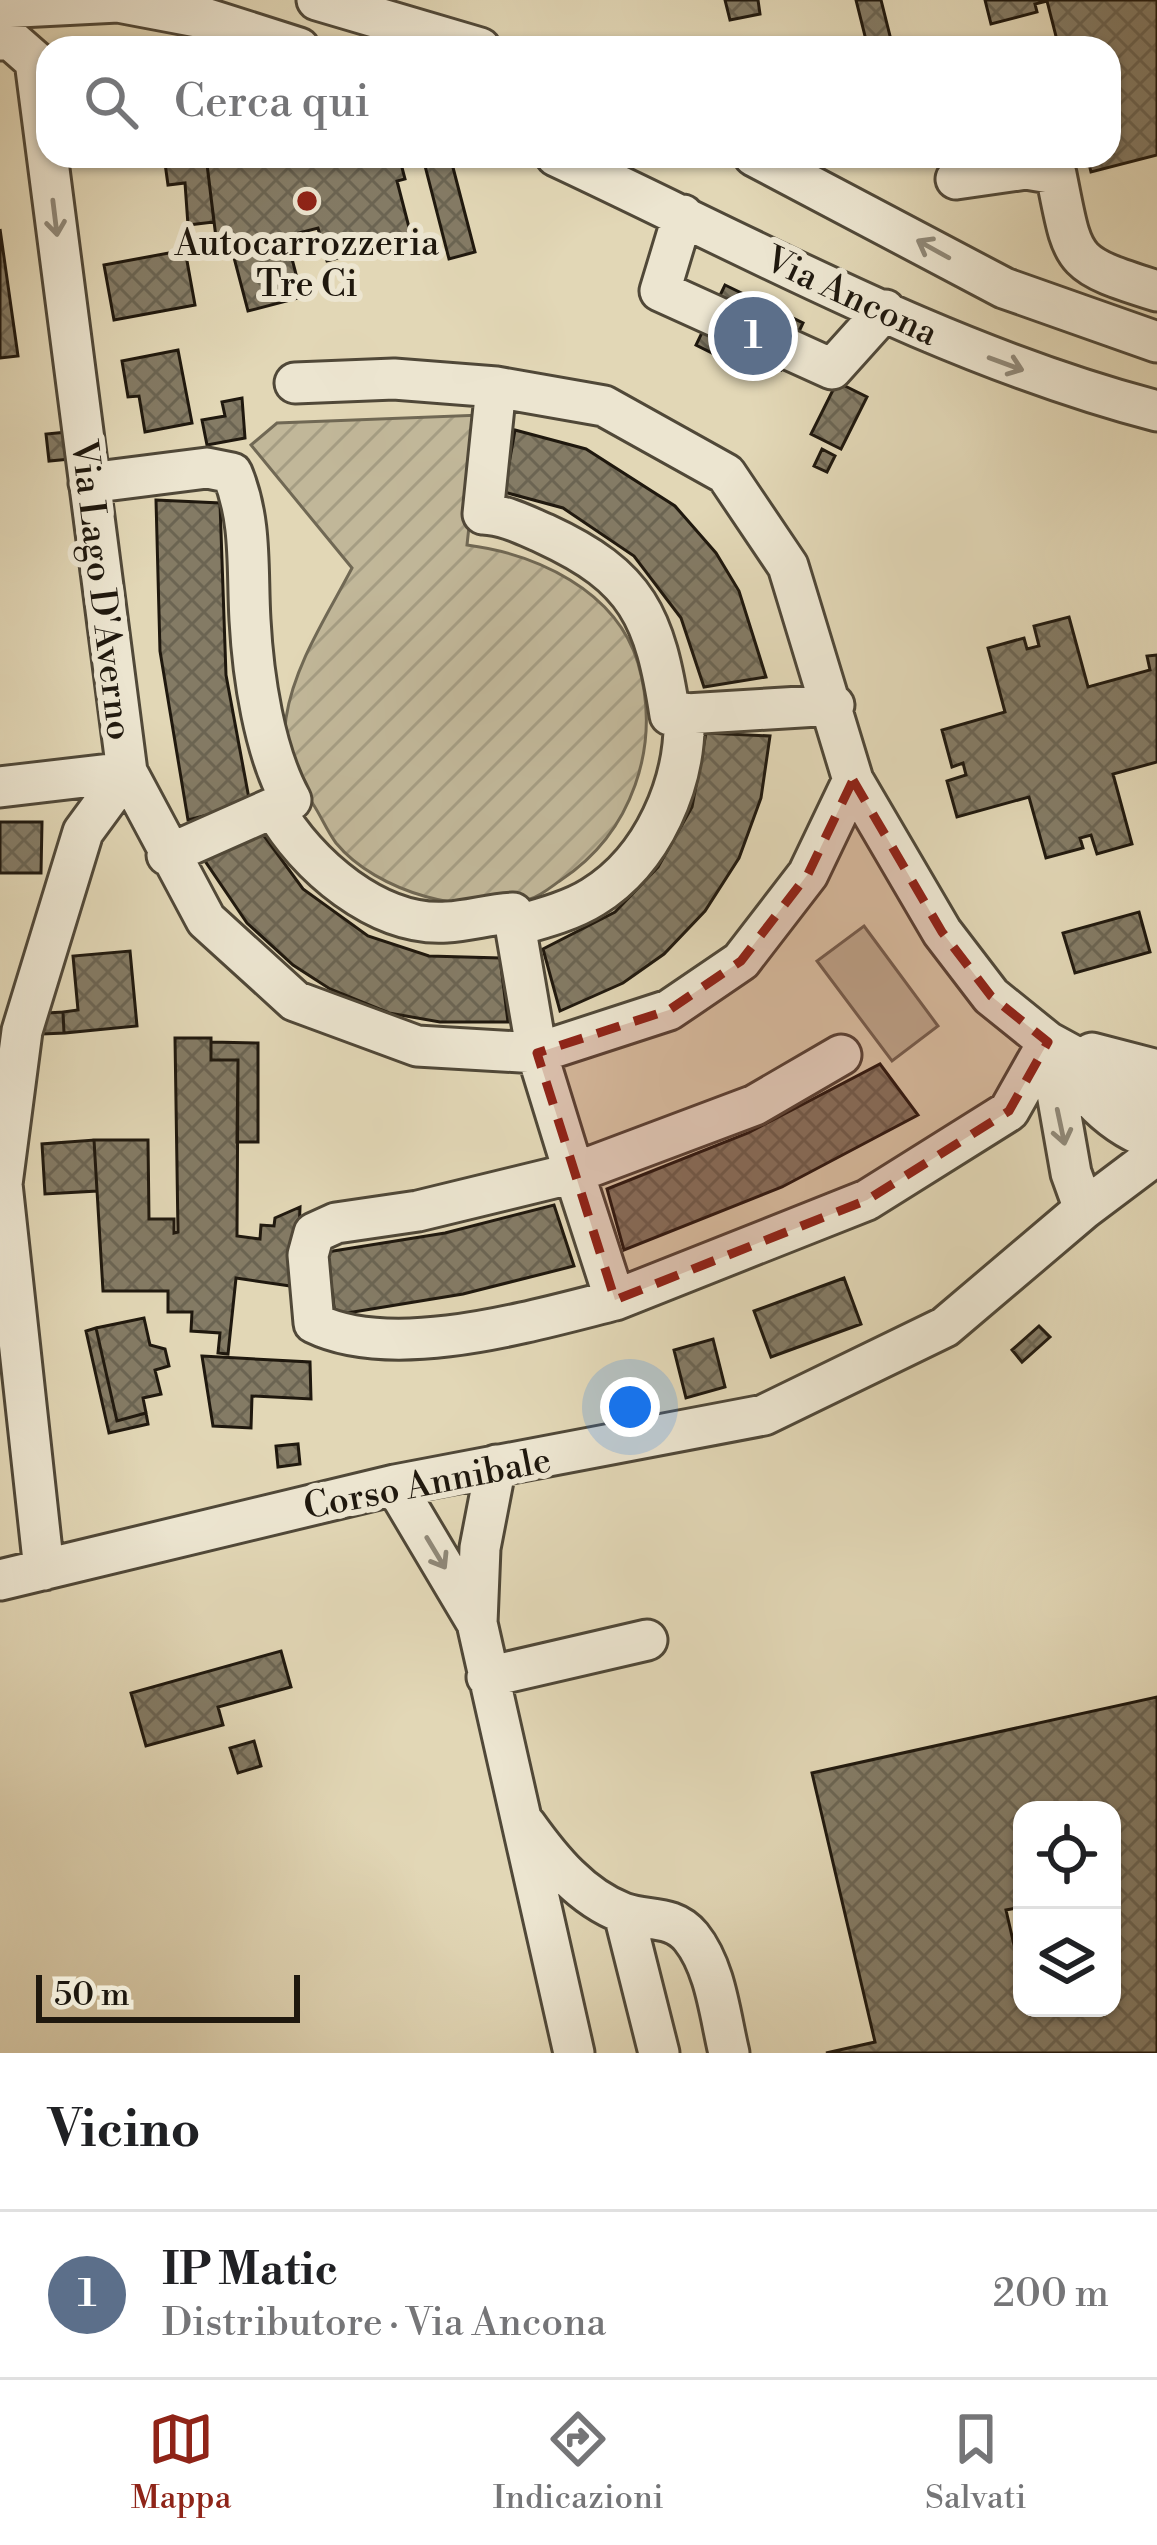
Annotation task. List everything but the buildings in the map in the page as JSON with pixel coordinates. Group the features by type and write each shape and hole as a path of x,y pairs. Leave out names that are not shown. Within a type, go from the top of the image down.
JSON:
{"street":[{"path":"317,0 439,36"},
{"path":"0,8 118,2 208,19 261,36"},
{"name":"Via Lago D'Averno","path":"0,40 11,40 35,61 36,69"},
{"name":"Via Lago D'Averno","path":"44,1570 1,1184 29,1009 83,832 127,772 49,168"},
{"name":"Via Ancona","path":"582,168 885,310 1055,382 1157,411"},
{"path":"777,168 1004,288 1157,342"},
{"path":"956,179 1026,169 1055,174 1072,252 1086,266 1157,291"},
{"path":"683,215 660,291 832,369 885,310"},
{"path":"1118,279 1157,268"},
{"path":"295,383 394,379 496,387 604,406 726,474 788,566 834,705 853,780 942,932 991,996 1048,1042 1116,1079 1152,1106 1157,1117"},
{"path":"89,483 207,468 232,473 246,507 250,626 282,804 336,880 390,914 444,923 514,920 592,898 632,864 672,800 677,714 656,635 631,595 592,556 501,514 483,514 496,387"},
{"path":"677,714 834,705"},
{"path":"0,787 127,772 166,855 206,920 295,1001 416,1046 537,1053 669,1010 741,961 808,874 853,780"},
{"path":"166,855 282,804"},
{"path":"514,920 537,1053 615,1300"},
{"path":"1048,1042 1157,1070"},
{"path":"1048,1042 1088,1096 1129,1132 1157,1141"},
{"path":"1048,1042 1062,1134 1084,1209"},
{"path":"841,1055 755,1105 574,1173 418,1211 336,1222 314,1233 308,1255 314,1323 342,1336 426,1336 495,1328 615,1300 867,1200 1009,1111 1048,1042"},
{"name":"Corso Annibale","path":"0,1580 395,1485 764,1414 945,1327 1157,1154"},
{"path":"496,1466 480,1548 477,1623 574,2053"},
{"path":"395,1485 477,1623"},
{"path":"487,1677 646,1640"},
{"path":"520,1815 548,1856 584,1890 624,1914 661,1917 687,1932 702,1954 729,2053"},
{"path":"624,1914 659,2053"}],"highlighted area":[{"path":"853,780 942,932 991,996 1048,1042 1009,1111 867,1200 615,1300 537,1053 669,1010 741,961 808,874"}],"shaded area":[{"path":"481,415 467,545 546,567 592,596 612,615 638,663 646,725 643,756 623,813 586,861 534,898 480,905 425,897 375,875 336,843 302,785 287,740 290,698 313,640 352,568 251,445 277,423"},
{"path":"864,926 938,1026 892,1061 817,961"}],"place":[{"name":"Autocarrozzeria Tre Ci","path":"307,201"},
{"name":"IP Matic","path":"753,336"}]}
